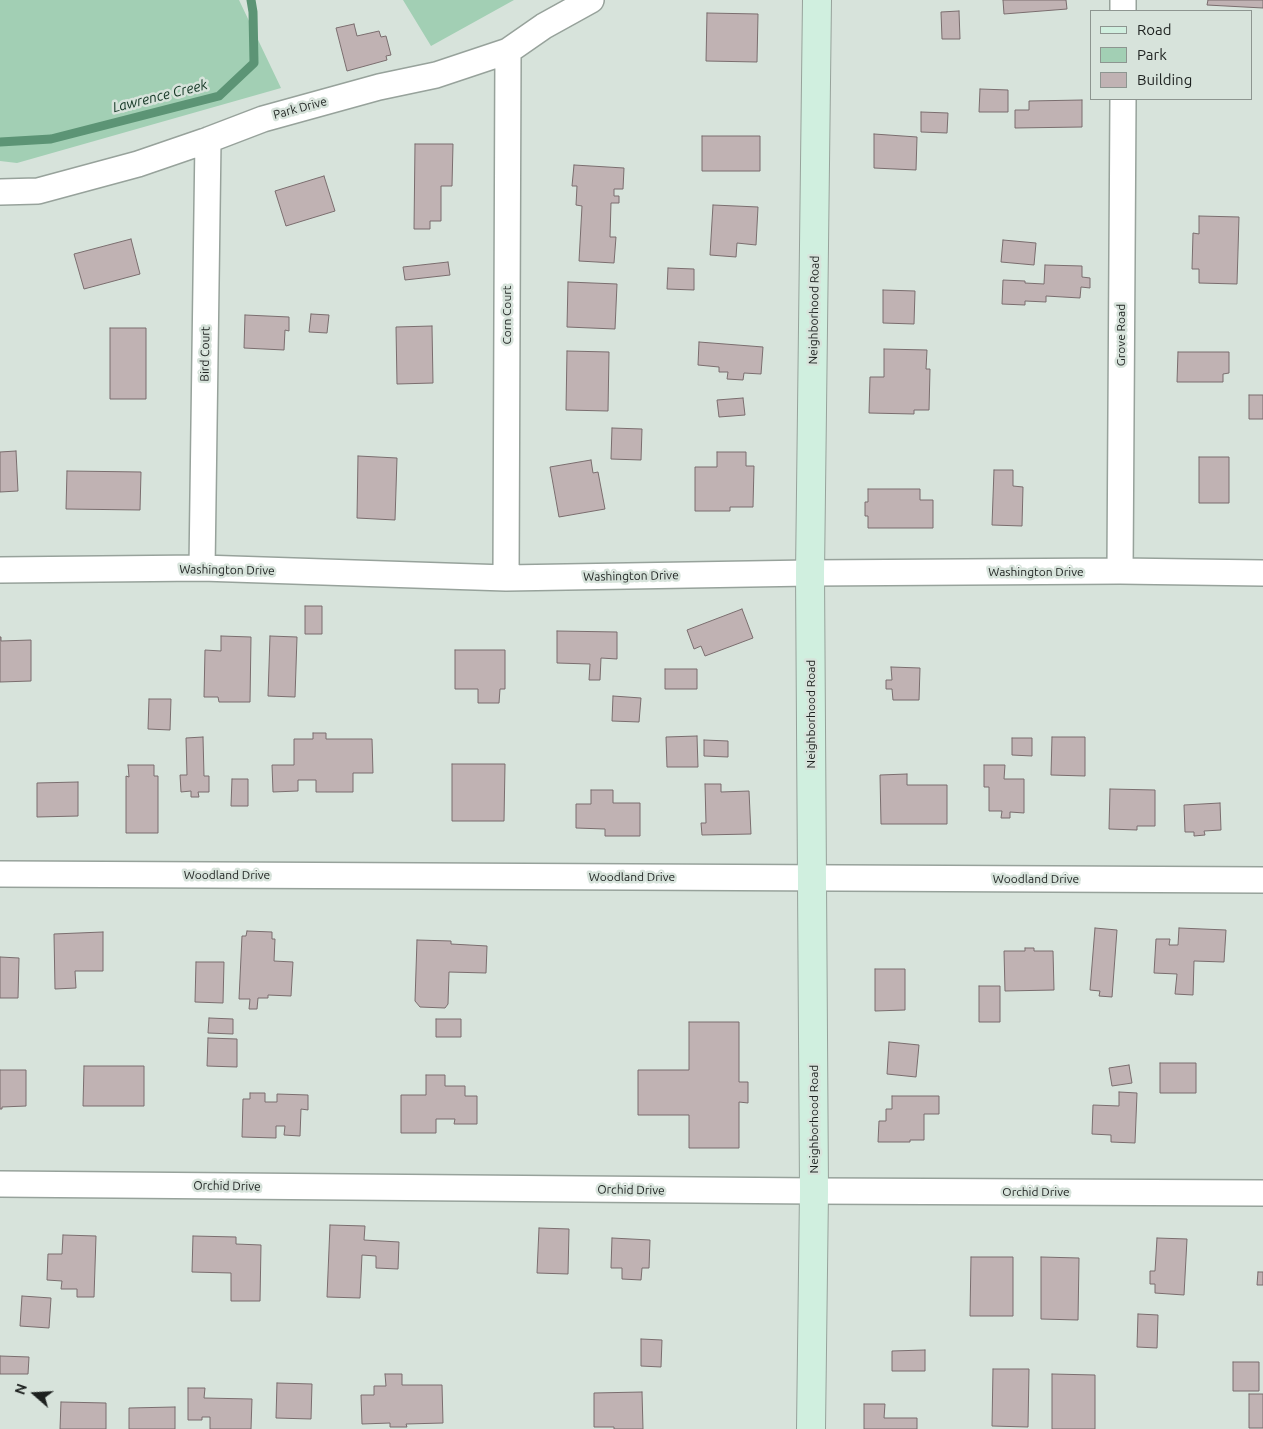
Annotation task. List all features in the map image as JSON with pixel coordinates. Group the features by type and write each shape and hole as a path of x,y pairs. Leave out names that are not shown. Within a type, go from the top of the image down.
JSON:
{"street":[{"name":"Park Drive","path":"0,192 38,190 138,164 263,119 379,87 436,75 508,51 544,26 591,0"},
{"name":"Neighborhood Road","path":"811,1429 814,1192 810,573 817,0"},
{"name":"Corn Court","path":"506,578 508,51"},
{"name":"Grove Road","path":"1120,571 1123,100"},
{"name":"Bird Court","path":"202,568 208,140"},
{"name":"Washington Drive","path":"0,570 202,568 506,578 810,573 1120,571 1263,573"},
{"name":"Woodland Drive","path":"0,874 1263,880"},
{"name":"Orchid Drive","path":"0,1184 814,1192 1263,1193"}],"green space":[{"path":"0,0 239,0 281,88 17,163 0,161"},
{"path":"403,0 514,0 431,46"}],"building":[{"path":"1003,0 1066,0 1067,9 1004,14"},
{"path":"1208,0 1263,0 1263,8 1207,5"},
{"path":"959,11 960,39 942,39 941,12"},
{"path":"707,13 758,14 757,62 706,61"},
{"path":"354,24 357,36 379,31 381,37 386,36 391,55 386,56 387,60 347,71 336,28"},
{"path":"980,89 1008,90 1008,112 979,112"},
{"path":"1082,100 1082,127 1015,128 1015,110 1029,110 1029,101"},
{"path":"921,112 948,113 947,133 921,132"},
{"path":"874,134 917,137 916,170 874,168"},
{"path":"702,136 760,136 760,171 702,171"},
{"path":"415,144 453,144 452,186 441,186 441,221 430,221 430,229 414,229"},
{"path":"574,165 624,168 623,189 614,189 614,196 619,196 619,203 611,203 610,237 616,237 614,263 579,261 582,206 576,205 577,186 572,186"},
{"path":"324,176 335,211 286,226 275,191"},
{"path":"713,205 758,207 756,245 737,243 736,257 710,255"},
{"path":"1199,216 1239,217 1237,284 1199,283 1199,269 1192,269 1193,233 1199,234"},
{"path":"131,239 140,274 84,289 74,254"},
{"path":"1003,240 1036,243 1034,265 1001,262"},
{"path":"448,262 450,275 405,280 403,267"},
{"path":"1045,265 1082,266 1082,277 1090,278 1090,288 1081,287 1080,298 1046,296 1046,302 1025,301 1025,305 1002,304 1003,280 1044,284"},
{"path":"668,268 694,269 694,290 667,289"},
{"path":"568,282 617,284 615,329 567,327"},
{"path":"883,290 915,291 914,324 883,323"},
{"path":"311,314 329,315 327,333 309,332"},
{"path":"245,315 289,317 289,331 285,330 284,350 244,348"},
{"path":"432,326 433,383 397,384 396,327"},
{"path":"110,328 146,328 146,399 110,399"},
{"path":"699,342 763,347 761,374 744,373 743,380 727,379 728,372 719,372 719,367 698,365"},
{"path":"884,349 927,350 926,369 930,369 929,410 914,410 914,414 869,413 870,377 884,377"},
{"path":"567,351 609,352 608,411 566,410"},
{"path":"1178,352 1229,352 1229,373 1223,374 1223,382 1177,382"},
{"path":"1249,395 1263,395 1263,419 1249,419"},
{"path":"743,398 745,415 719,417 717,400"},
{"path":"612,428 642,429 641,460 611,459"},
{"path":"16,451 18,491 0,492 0,452"},
{"path":"717,452 746,452 746,466 754,466 753,507 730,507 730,511 695,511 695,467 717,467"},
{"path":"358,456 397,458 395,520 357,518"},
{"path":"1199,457 1229,457 1229,503 1199,503"},
{"path":"591,460 593,473 598,472 605,509 559,517 550,467"},
{"path":"994,470 1013,470 1013,486 1023,487 1022,526 992,525"},
{"path":"67,471 141,472 140,510 66,509"},
{"path":"868,489 920,489 920,500 933,500 933,528 868,528 868,516 865,516 865,502 868,502"},
{"path":"305,606 322,606 322,634 305,634"},
{"path":"742,609 753,638 705,656 701,646 694,649 687,630"},
{"path":"557,631 617,632 617,659 601,658 600,680 589,680 590,664 557,663"},
{"path":"221,636 251,637 250,702 219,702 218,697 204,697 205,650 221,651"},
{"path":"270,636 297,637 295,697 268,696"},
{"path":"0,637 1,641 31,640 31,681 0,682"},
{"path":"455,650 505,650 505,689 500,689 499,703 478,703 478,689 455,689"},
{"path":"891,667 920,668 919,700 893,700 892,689 886,689 886,680 892,680"},
{"path":"665,669 697,669 697,689 665,689"},
{"path":"613,696 641,698 639,722 612,721"},
{"path":"149,699 171,699 170,730 148,729"},
{"path":"313,733 326,733 326,739 372,739 373,773 353,773 353,792 316,792 316,780 298,780 298,791 273,792 272,765 294,765 294,739 313,739"},
{"path":"697,736 698,767 667,767 666,737"},
{"path":"203,737 204,776 209,776 209,792 198,792 199,797 191,797 191,791 181,792 180,775 187,775 186,738"},
{"path":"1052,737 1085,737 1085,776 1051,775"},
{"path":"1012,738 1032,738 1032,756 1012,755"},
{"path":"704,740 728,741 728,757 704,756"},
{"path":"452,764 505,764 504,821 452,821"},
{"path":"128,765 154,765 154,776 158,776 158,833 126,833 126,776 129,777"},
{"path":"984,765 1005,765 1004,779 1024,779 1024,813 1010,812 1010,818 1001,818 1002,811 989,811 989,787 984,787"},
{"path":"907,774 907,785 947,785 947,824 881,824 880,775"},
{"path":"232,779 248,779 248,806 231,806"},
{"path":"78,782 78,816 37,817 37,783"},
{"path":"705,784 721,784 721,792 749,791 751,834 702,835 701,823 706,823"},
{"path":"1110,789 1155,790 1155,826 1137,826 1137,830 1109,829"},
{"path":"591,790 613,790 613,803 640,803 640,836 605,836 605,829 576,828 576,804 591,804"},
{"path":"1220,803 1221,830 1204,831 1205,835 1194,836 1194,832 1185,832 1184,805"},
{"path":"1095,928 1117,930 1112,997 1099,996 1100,991 1090,990"},
{"path":"1179,928 1226,930 1224,962 1194,961 1193,995 1175,994 1177,974 1154,973 1156,939 1170,939 1169,945 1178,945"},
{"path":"247,931 272,932 272,939 275,939 274,961 293,962 291,996 268,995 268,998 258,998 257,1009 249,1009 250,999 239,999 242,936 246,936"},
{"path":"103,932 103,971 75,971 76,988 55,989 54,934"},
{"path":"417,940 451,941 451,944 487,946 486,973 449,972 448,1004 445,1008 420,1007 415,1001"},
{"path":"1025,948 1034,948 1034,951 1053,951 1054,990 1005,991 1004,951 1025,951"},
{"path":"0,957 19,958 18,998 0,998"},
{"path":"196,962 224,962 223,1003 195,1002"},
{"path":"875,969 905,969 905,1010 875,1011"},
{"path":"979,986 1000,986 1000,1022 979,1022"},
{"path":"209,1018 233,1019 233,1034 208,1033"},
{"path":"436,1019 461,1019 461,1037 436,1037"},
{"path":"689,1022 739,1022 739,1082 748,1082 748,1103 739,1102 739,1148 689,1148 689,1115 638,1115 638,1070 689,1070"},
{"path":"208,1038 237,1039 237,1067 207,1066"},
{"path":"889,1042 919,1045 916,1077 887,1074"},
{"path":"1160,1063 1196,1063 1196,1093 1160,1093"},
{"path":"1129,1065 1132,1083 1112,1086 1109,1068"},
{"path":"84,1066 144,1066 144,1106 83,1106"},
{"path":"0,1070 26,1070 26,1106 2,1107 0,1109"},
{"path":"426,1075 445,1075 445,1086 465,1086 465,1096 477,1096 477,1124 454,1124 455,1119 436,1119 436,1133 401,1133 401,1095 426,1095"},
{"path":"1119,1092 1137,1093 1135,1143 1111,1142 1111,1135 1092,1134 1093,1105 1119,1106"},
{"path":"250,1093 265,1093 265,1102 277,1102 277,1094 308,1095 308,1110 301,1109 300,1136 284,1135 285,1126 276,1126 276,1138 242,1137 243,1099 250,1099"},
{"path":"892,1096 939,1096 939,1114 924,1114 924,1140 878,1142 879,1121 886,1121 886,1109 892,1109"},
{"path":"330,1225 365,1226 364,1240 399,1242 398,1269 376,1268 376,1256 362,1255 360,1298 327,1297"},
{"path":"539,1228 569,1229 568,1274 537,1273"},
{"path":"63,1235 96,1236 94,1297 77,1297 77,1289 61,1289 62,1281 47,1280 48,1254 62,1254"},
{"path":"193,1236 236,1237 236,1244 261,1245 260,1301 231,1301 231,1273 192,1272"},
{"path":"612,1238 650,1240 649,1268 642,1268 641,1280 622,1279 622,1268 611,1268"},
{"path":"1157,1238 1187,1239 1184,1295 1155,1293 1155,1284 1150,1284 1150,1271 1155,1271"},
{"path":"971,1257 1013,1257 1013,1316 970,1316"},
{"path":"1041,1257 1079,1258 1078,1320 1041,1319"},
{"path":"1258,1272 1263,1272 1263,1285 1257,1285"},
{"path":"22,1296 51,1298 49,1328 20,1326"},
{"path":"1138,1314 1158,1315 1157,1348 1137,1347"},
{"path":"641,1339 662,1340 661,1367 641,1366"},
{"path":"925,1350 925,1371 892,1371 892,1351"},
{"path":"0,1356 29,1357 28,1374 0,1374"},
{"path":"1233,1362 1259,1362 1259,1391 1233,1391"},
{"path":"993,1369 1029,1369 1028,1427 992,1426"},
{"path":"385,1374 402,1374 402,1385 442,1385 443,1423 406,1424 407,1427 390,1427 390,1423 362,1424 361,1395 374,1395 374,1386 386,1386"},
{"path":"1052,1374 1095,1375 1095,1429 1052,1429"},
{"path":"277,1383 312,1384 311,1419 276,1418"},
{"path":"188,1388 205,1388 204,1398 252,1399 251,1429 210,1429 210,1417 202,1417 202,1420 188,1420"},
{"path":"642,1392 643,1429 594,1427 594,1393"},
{"path":"1249,1394 1263,1394 1263,1428 1249,1428"},
{"path":"61,1402 106,1403 106,1429 60,1429"},
{"path":"864,1404 885,1404 884,1418 917,1418 917,1429 864,1429"},
{"path":"175,1407 175,1429 129,1429 129,1408"}],"waterway":[{"name":"Lawrence Creek","path":"0,142 51,139 219,96 254,63 251,0"}]}
